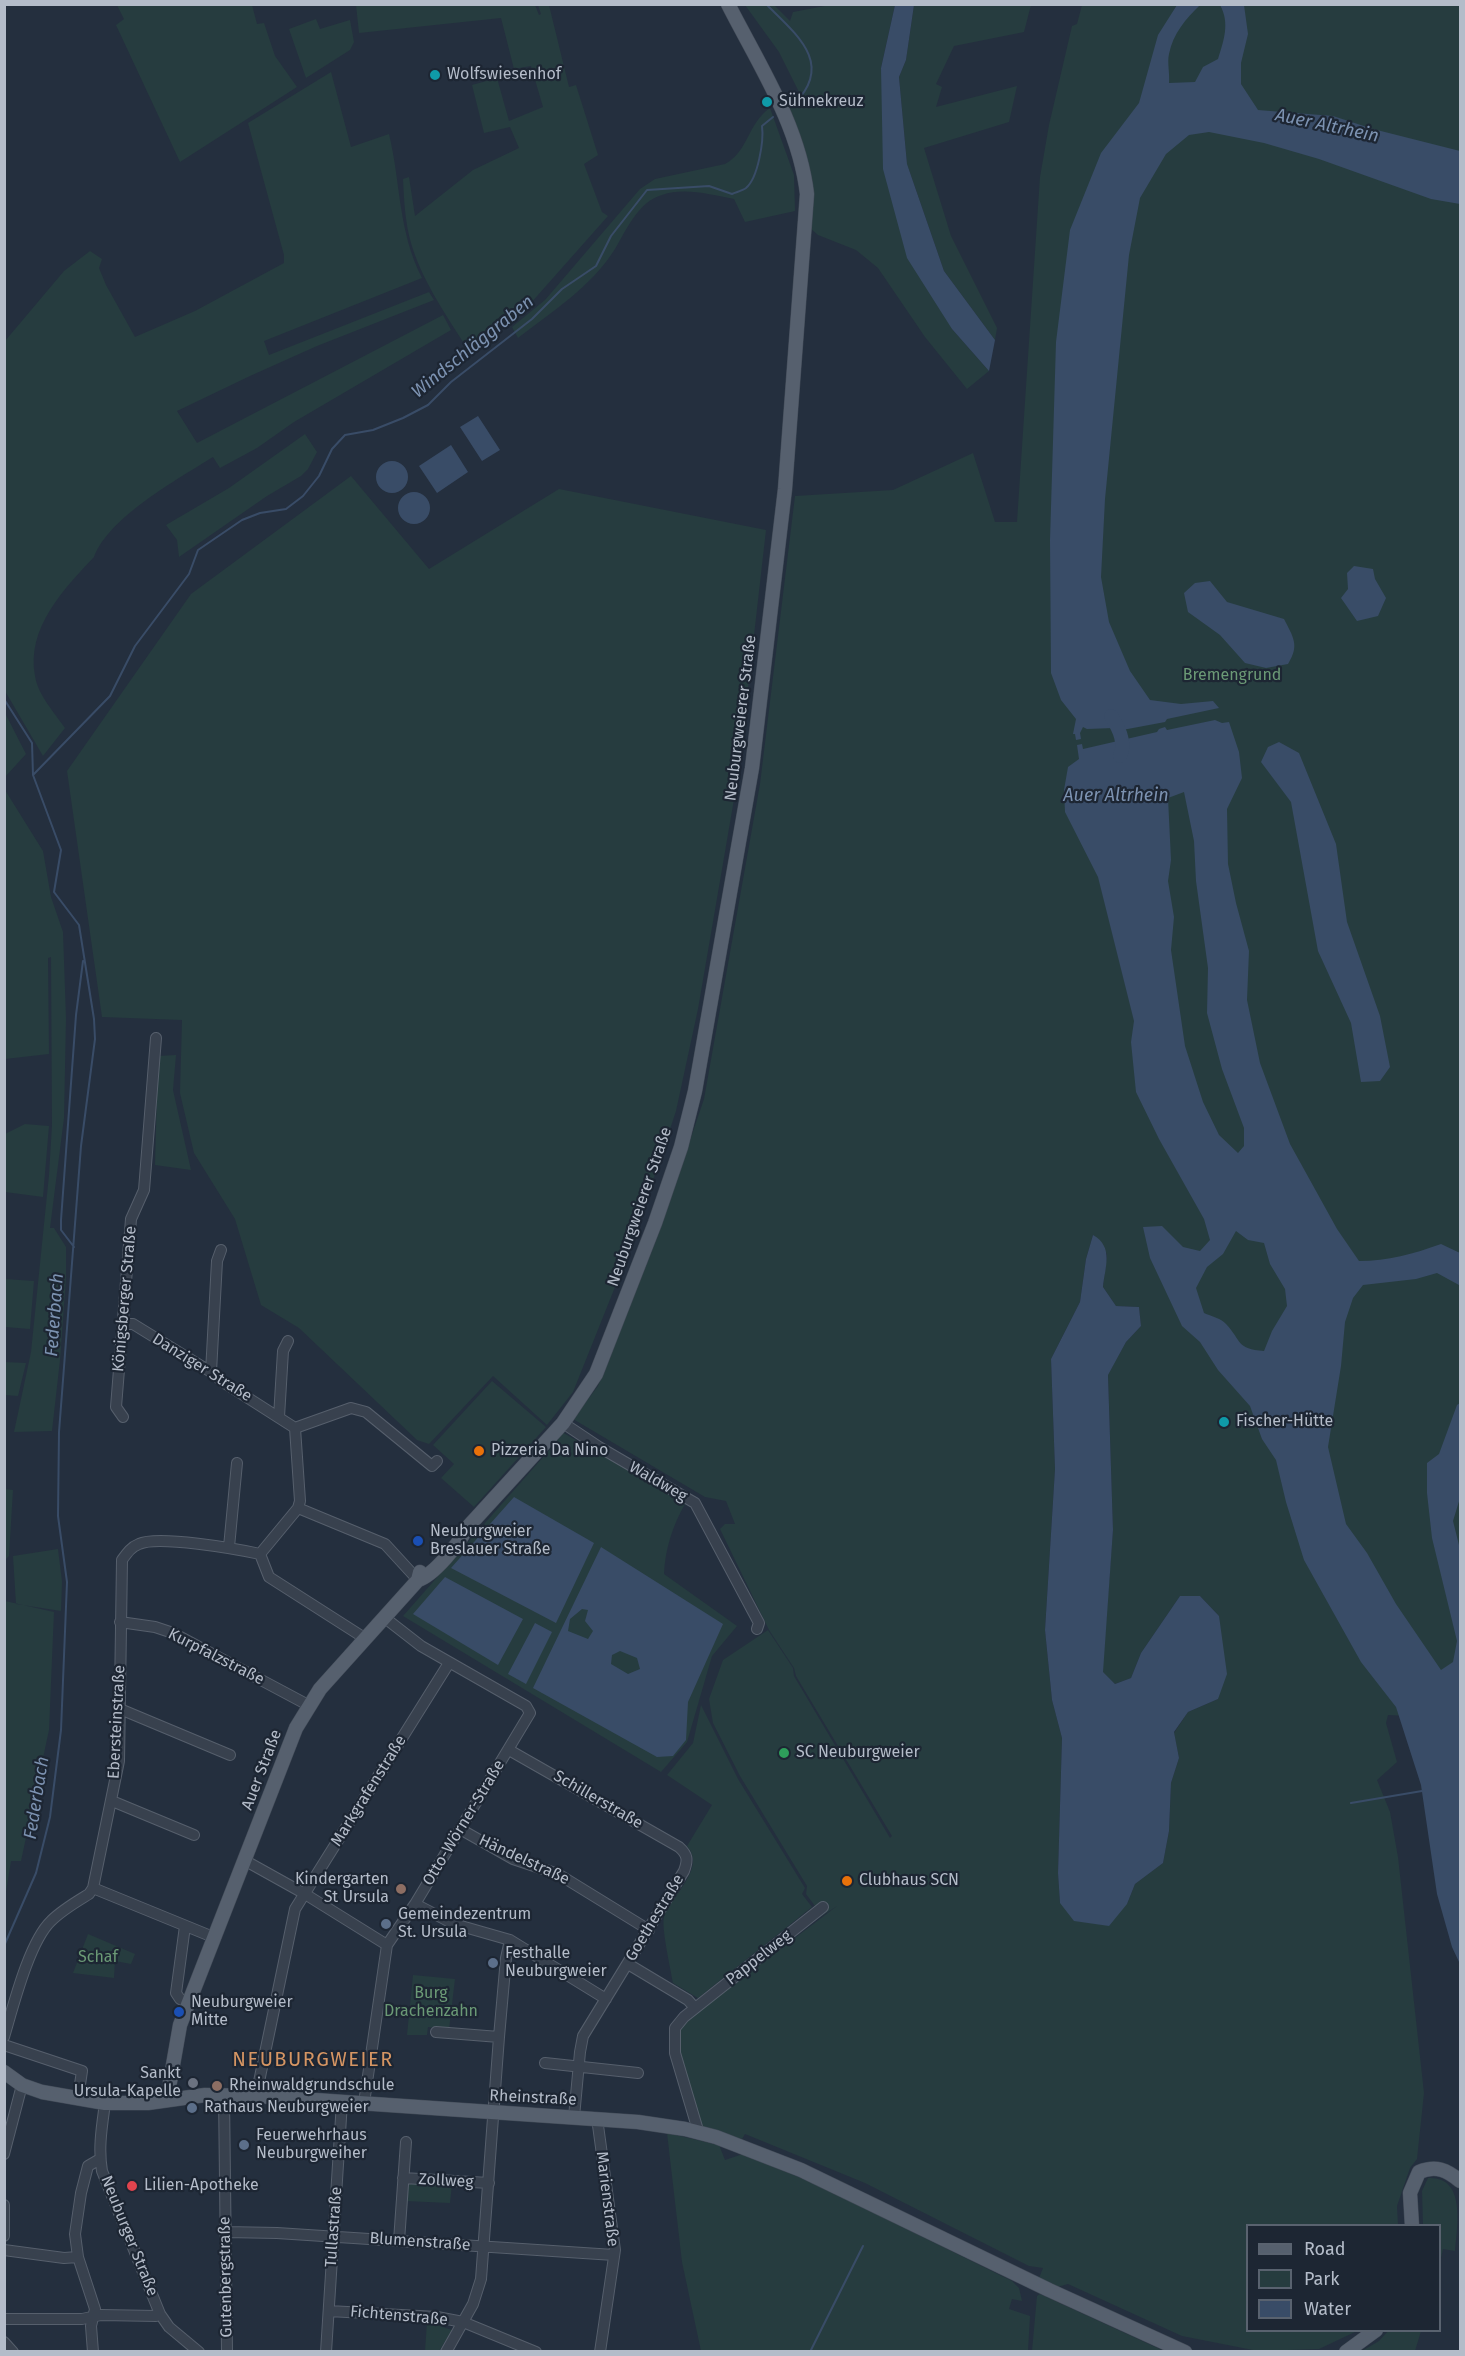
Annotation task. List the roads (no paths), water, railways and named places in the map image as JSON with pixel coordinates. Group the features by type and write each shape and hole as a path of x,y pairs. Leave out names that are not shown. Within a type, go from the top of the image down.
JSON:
{"main road":[{"name":"Neuburgweierer Straße","path":"563,1423 596,1374 681,1147 695,1091 746,807 762,695 785,489 807,194 805,173 786,117 728,4"},
{"name":"Auer Straße","path":"167,2099 175,2045 189,2003 296,1728 308,1705 418,1580 426,1578 461,1539 466,1529 563,1423"},
{"name":"Rheinstraße","path":"4,2072 22,2085 42,2092 105,2103 129,2104 205,2095 256,2096 597,2118 696,2132 801,2170 1033,2282 1185,2352"},
{"path":"1412,2224 1410,2193 1419,2172 1432,2167 1451,2173 1461,2181"},
{"path":"1347,2352 1375,2332"}],"street":[{"name":"Königsberger Straße","path":"123,1417 116,1407 131,1219 144,1190 156,1038"},
{"path":"211,1372 216,1261 221,1250"},
{"name":"Danziger Straße","path":"124,1324 133,1324 295,1428"},
{"path":"279,1417 283,1352 288,1341"},
{"path":"366,1639 269,1577 260,1554 298,1508 300,1501 295,1428 351,1408 366,1412 432,1466 437,1461"},
{"name":"Waldweg","path":"563,1423 694,1503 759,1623 757,1629"},
{"path":"229,1547 237,1463"},
{"path":"298,1508 385,1544 418,1580"},
{"name":"Ebersteinstraße","path":"93,1888 112,1801 118,1761 122,1560 131,1548 141,1543 154,1541 229,1547 260,1554"},
{"name":"Otto-Wörner-Straße","path":"364,2103 387,1945 416,1904 529,1717 529,1709 421,1646 385,1618"},
{"name":"Kurpfalzstraße","path":"120,1623 155,1627 173,1633 308,1705"},
{"name":"Markgrafenstraße","path":"256,2096 295,1909 449,1663"},
{"path":"120,1709 230,1755"},
{"name":"Schillerstraße","path":"509,1750 685,1852"},
{"path":"112,1801 194,1835"},
{"name":"Händelstraße","path":"460,1829 513,1859 558,1874 649,1930"},
{"name":"Goethestraße","path":"574,2117 578,2067 584,2036 684,1871 688,1862 685,1852"},
{"path":"244,1860 305,1894 387,1945"},
{"path":"4,2037 16,1996 38,1938 50,1922 89,1894 93,1888 213,1937"},
{"path":"416,1904 454,1924 510,1940 606,1999"},
{"name":"Pappelweg","path":"696,2132 675,2054 675,2028 695,2008 823,1907"},
{"path":"185,1926 176,1993 180,1999 189,2003"},
{"path":"446,2352 464,2322 481,2279 499,2037 506,1958 510,1940"},
{"path":"628,1964 688,2000 695,2008"},
{"path":"436,2032 499,2037"},
{"path":"4,2045 82,2071 78,2098"},
{"path":"544,2063 638,2073"},
{"path":"4,2154 22,2085"},
{"name":"Gutenbergstraße","path":"224,2095 227,2352"},
{"name":"Tullastraße","path":"326,2352 342,2102"},
{"name":"Neuburger Straße","path":"105,2103 100,2135 102,2171 160,2314 169,2327 200,2352"},
{"name":"Marienstraße","path":"597,2118 614,2255 600,2352"},
{"name":"Zollweg","path":"399,2241 406,2142"},
{"path":"93,2352 91,2326 95,2308 78,2257 75,2234 82,2187 88,2166 100,2159"},
{"name":"Zollweg","path":"404,2178 489,2183"},
{"path":"4,2205 4,2236"},
{"name":"Blumenstraße","path":"226,2232 614,2255"},
{"path":"4,2250 64,2258 78,2257"},
{"name":"Fichtenstraße","path":"329,2311 437,2317 464,2322 536,2352"},
{"path":"4,2319 94,2317 101,2314 156,2316 160,2314"},
{"path":"4,2342 13,2352"}],"water":[{"path":"895,5 914,5 906,60 899,77 907,164 944,271 995,340 989,371 952,329 907,258 883,169 881,68"},
{"name":"Auer Altrhein","path":"1177,5 1200,5 1185,21 1171,46 1168,57 1169,83 1195,82 1203,67 1218,59 1225,25 1220,5 1244,5 1248,34 1241,63 1241,84 1258,110 1333,116 1373,129 1460,151 1460,204 1431,199 1319,159 1264,143 1209,132 1189,135 1166,154 1140,198 1129,255 1105,499 1101,577 1109,622 1130,671 1150,700 1181,704 1213,701 1219,708 1117,731 1114,728 1087,729 1083,727 1080,733 1081,739 1076,740 1073,734 1076,719 1061,700 1051,673 1050,540 1056,342 1070,230 1101,153 1139,103 1158,35"},
{"path":"478,416 500,450 482,461 460,427"},
{"path":"451,445 468,472 437,493 419,466"},
{"path":"392,461 404,465 408,477 404,489 392,493 380,489 376,477 380,465"},
{"path":"414,492 426,496 430,508 426,520 414,524 402,520 398,508 402,496"},
{"path":"1354,566 1373,569 1375,579 1386,598 1378,616 1357,621 1341,598 1348,589 1347,573"},
{"path":"1210,581 1227,602 1284,619 1294,641 1294,651 1288,664 1266,668 1245,663 1220,635 1188,612 1184,593 1195,583"},
{"name":"Auer Altrhein","path":"1215,720 1222,723 1229,722 1239,752 1242,778 1227,809 1228,864 1249,951 1247,1000 1260,1063 1290,1144 1337,1229 1359,1261 1400,1256 1441,1244 1460,1253 1460,1289 1459,1285 1437,1273 1416,1279 1363,1285 1353,1298 1345,1322 1341,1366 1328,1447 1346,1524 1441,1670 1453,1662 1457,1641 1432,1538 1427,1493 1427,1463 1439,1454 1457,1405 1460,1403 1460,1498 1453,1521 1460,1549 1460,1964 1452,1947 1437,1894 1421,1785 1396,1707 1361,1662 1304,1560 1276,1460 1262,1439 1250,1406 1218,1370 1200,1342 1182,1326 1150,1258 1143,1227 1162,1226 1183,1247 1200,1251 1210,1240 1204,1219 1159,1139 1136,1092 1131,1042 1134,1021 1098,877 1065,812 1064,790 1068,767 1079,759 1077,745 1082,744 1083,749 1157,732 1165,727 1167,730","holes":["1184,792 1194,841 1196,881 1208,968 1207,1013 1222,1069 1244,1128 1244,1146 1238,1153 1219,1135 1203,1102 1185,1046 1171,950 1174,917 1168,881 1171,860 1168,798","1236,1231 1248,1240 1264,1243 1270,1264 1285,1289 1287,1306 1272,1331 1264,1351 1244,1346 1224,1322 1204,1313 1196,1288 1207,1267 1223,1254"]},
{"path":"1279,742 1299,753 1336,844 1347,922 1380,1016 1390,1067 1380,1081 1361,1082 1351,1023 1318,951 1291,802 1261,762 1268,747"},
{"path":"1093,1235 1100,1240 1106,1251 1103,1287 1116,1306 1139,1307 1141,1326 1126,1342 1108,1375 1113,1530 1103,1672 1115,1684 1131,1678 1141,1653 1180,1596 1200,1596 1219,1616 1227,1674 1218,1699 1188,1712 1174,1732 1179,1758 1171,1783 1169,1831 1163,1863 1135,1884 1127,1904 1109,1926 1074,1921 1060,1903 1058,1873 1062,1738 1052,1700 1045,1630 1055,1469 1051,1359 1080,1302 1086,1259"},
{"path":"514,1497 594,1543 556,1623 451,1568"},
{"path":"601,1547 723,1624 688,1702 686,1740 673,1756 657,1757 533,1688","holes":["582,1609 588,1610 585,1621 593,1631 588,1639 568,1631 570,1619","620,1651 637,1658 640,1669 628,1674 611,1664 612,1655"]},
{"path":"445,1577 523,1619 498,1665 413,1614"},
{"path":"535,1623 552,1632 526,1684 508,1674"}],"waterway":[{"path":"766,4 799,38 807,50 811,63 811,76 806,89 794,104"},
{"name":"Windschläggraben","path":"33,775 110,696 135,646 189,574 198,550 242,520 260,513 286,509 303,496 319,476 332,449 345,435 373,430 428,405 451,382 532,319 562,289 596,266 611,236 647,190 709,186 732,194 746,188 754,176 759,159 762,126 773,117"},
{"name":"Federbach","path":"4,699 32,743 33,775 61,850 54,892 79,925 95,1039 81,1146 59,1432 58,1516 67,1582 61,1730 50,1817 36,1873 4,1946"},
{"path":"1111,716 1121,736 1120,756"},
{"path":"74,1247 61,1230 61,1220 76,1015 83,961"},
{"path":"1351,1803 1422,1791"},
{"path":"810,2352 863,2246"}],"place":[{"name":"Wolfswiesenhof","path":"435,75"},
{"name":"Sühnekreuz","path":"767,102"},
{"name":"Fischer-Hütte","path":"1224,1422"},
{"name":"Pizzeria Da Nino","path":"479,1451"},
{"name":"Neuburgweier Breslauer Straße","path":"418,1541"},
{"name":"SC Neuburgweier","path":"784,1753"},
{"name":"Clubhaus SCN","path":"847,1881"},
{"name":"Kindergarten St Ursula","path":"401,1889"},
{"name":"Gemeindezentrum St. Ursula","path":"386,1924"},
{"name":"Festhalle Neuburgweier","path":"493,1963"},
{"name":"Neuburgweier Mitte","path":"179,2012"},
{"name":"Sankt Ursula-Kapelle","path":"193,2083"},
{"name":"Rheinwaldgrundschule","path":"217,2086"},
{"name":"Rathaus Neuburgweier","path":"192,2108"},
{"name":"Feuerwehrhaus Neuburgweiher","path":"244,2145"},
{"name":"Lilien-Apotheke","path":"132,2186"}],"district":[{"name":"NEUBURGWEIER","path":"313,2060"}],"park label":[{"name":"Bremengrund","path":"1232,676"},
{"name":"Schaf","path":"98,1958"},
{"name":"Burg Drachenzahn","path":"431,2003"}]}
